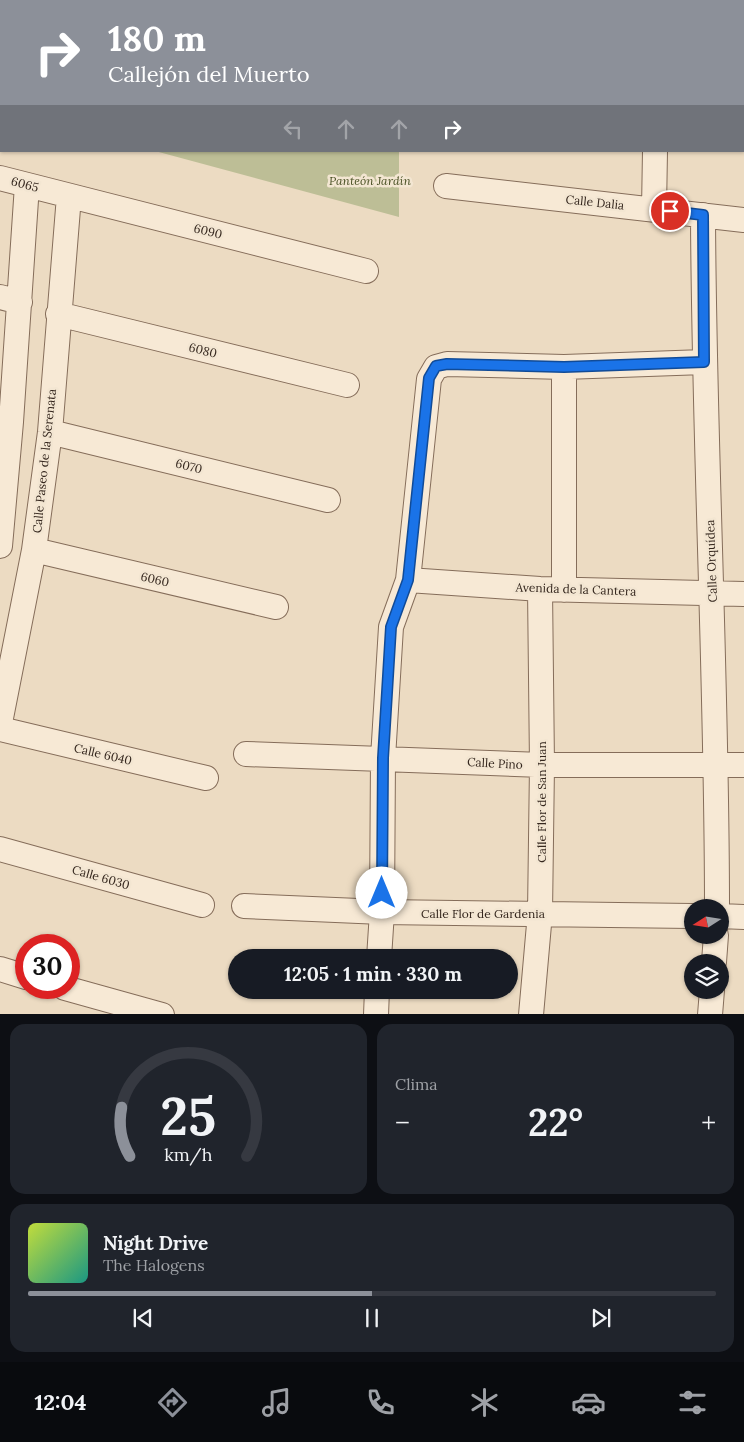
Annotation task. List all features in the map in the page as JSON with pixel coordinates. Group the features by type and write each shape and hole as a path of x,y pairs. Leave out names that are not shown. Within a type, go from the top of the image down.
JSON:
{"street":[{"path":"654,209 655,152"},
{"name":"6065","path":"0,178 60,194"},
{"path":"0,542 10,299 27,185"},
{"name":"Calle Dalia","path":"446,186 744,220"},
{"name":"6090","path":"60,194 366,271"},
{"name":"Calle Paseo de la Serenata","path":"0,723 34,550 50,432 58,314 60,194"},
{"name":"Calle Orquídea","path":"703,215 704,362 717,766 717,899"},
{"name":"6080","path":"58,314 347,385"},
{"path":"380,949 382,912 383,758 391,627 408,580 429,378 436,366 447,364 564,367 704,362"},
{"path":"564,367 564,590"},
{"name":"6070","path":"50,432 328,500"},
{"name":"6060","path":"34,550 276,607"},
{"name":"Avenida de la Cantera","path":"408,580 564,590 744,594"},
{"name":"Calle Flor de San Juan","path":"531,1014 540,913 542,765 540,589"},
{"name":"Calle 6040","path":"0,730 206,778"},
{"name":"Calle Pino","path":"246,754 542,765 744,765"},
{"name":"Calle 6030","path":"0,849 202,905"},
{"name":"Calle Flor de Gardenia","path":"244,906 382,912 684,916"},
{"path":"729,916 744,917"},
{"path":"0,969 15,973"},
{"path":"80,992 162,1014"},
{"path":"376,1014 377,999"},
{"path":"710,1014 711,999"}],"green space":[{"name":"Panteón Jardín","path":"159,152 399,152 399,217"}],"route":[{"path":"382,893 383,758 391,627 408,580 429,378 436,366 447,364 564,367 704,362 703,215 670,211"}]}
